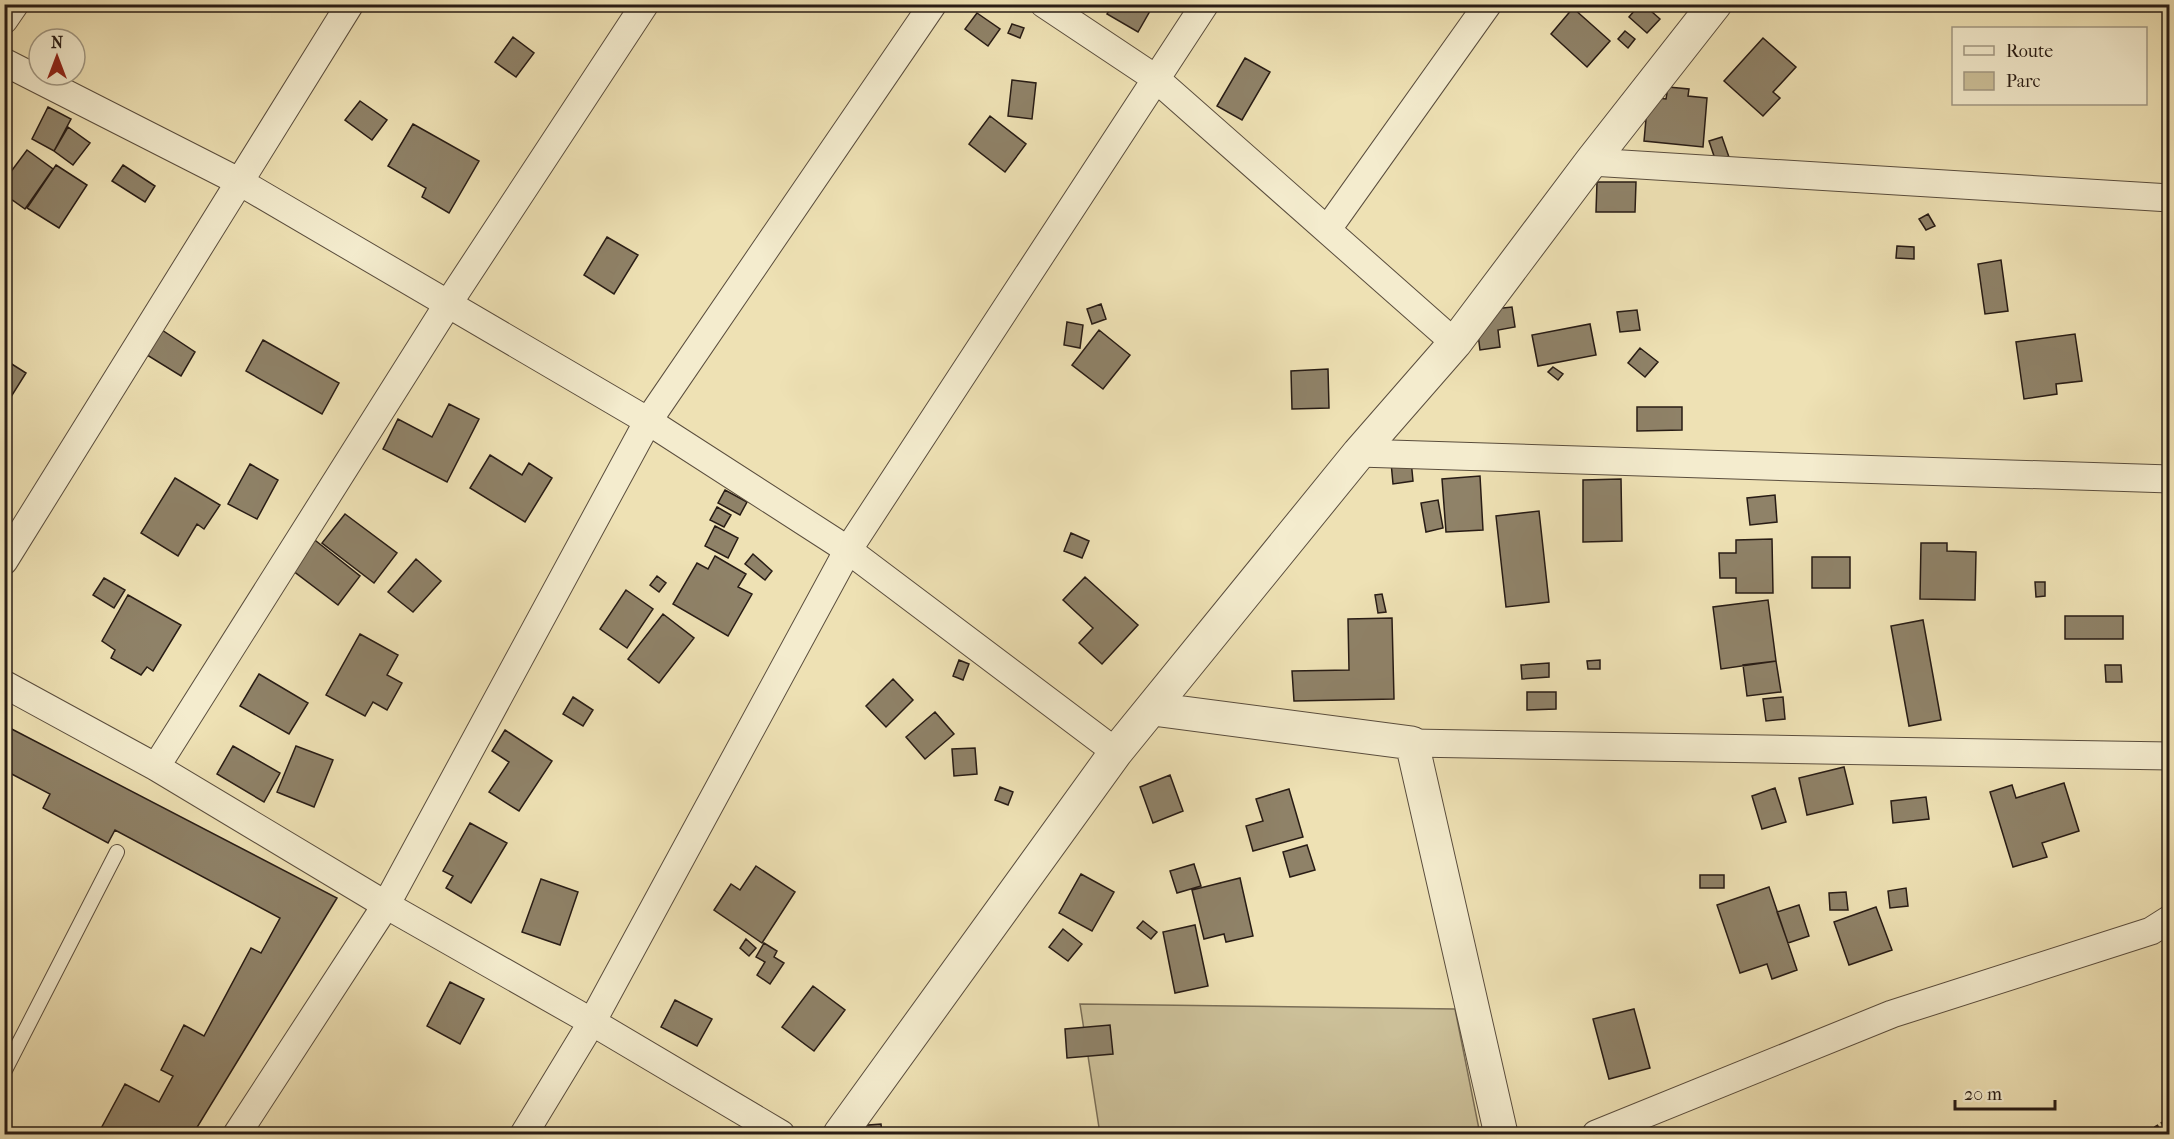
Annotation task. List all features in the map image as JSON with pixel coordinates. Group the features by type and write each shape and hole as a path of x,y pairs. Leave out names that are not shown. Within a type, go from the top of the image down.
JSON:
{"street":[{"path":"4,20 15,4"},
{"path":"4,561 350,4"},
{"path":"156,767 447,304 645,4"},
{"path":"237,1134 386,905 648,421 933,4"},
{"path":"1044,4 1155,78 1455,343"},
{"path":"524,1134 592,1023 848,550 1204,4"},
{"path":"1327,230 1488,4"},
{"path":"840,1134 1116,752 1359,453 1455,343 1591,162 1715,4"},
{"path":"4,62 240,182 648,421 848,550 1116,752"},
{"path":"1591,162 2169,198"},
{"path":"1359,453 2169,479"},
{"path":"4,684 156,767 386,905 781,1134"},
{"path":"1153,709 1412,743 2169,756"},
{"path":"1412,743 1501,1134"},
{"path":"1596,1134 1892,1014 2151,931 2169,919"}],"lane":[{"path":"4,1072 117,852"}],"path":[{"path":"2151,1134 2152,1130 2169,1119"}],"green space":[{"path":"1080,1004 1455,1009 1480,1134 1100,1134"}],"building":[{"path":"1113,4 1154,4 1138,32 1107,14"},
{"path":"1640,4 1660,19 1647,33 1629,17"},
{"path":"1573,8 1610,41 1587,67 1551,34"},
{"path":"977,13 1000,29 988,46 965,29"},
{"path":"1012,24 1024,28 1020,38 1008,33"},
{"path":"1625,31 1635,39 1628,48 1618,39"},
{"path":"513,37 534,53 516,77 495,62"},
{"path":"1763,38 1796,67 1773,92 1780,98 1763,116 1724,81"},
{"path":"1245,58 1270,72 1242,120 1217,106"},
{"path":"1012,80 1036,83 1032,119 1008,116"},
{"path":"1668,87 1689,89 1688,96 1707,98 1703,147 1644,141 1648,97 1666,99"},
{"path":"360,101 387,120 372,140 345,120"},
{"path":"48,107 71,119 54,151 32,139"},
{"path":"990,116 1026,144 1005,172 969,144"},
{"path":"413,124 479,161 449,213 422,197 426,188 388,166"},
{"path":"68,127 90,143 73,165 54,151"},
{"path":"1722,137 1730,160 1717,165 1709,141"},
{"path":"27,150 53,169 25,209 4,194 4,181"},
{"path":"56,165 87,185 59,228 27,208"},
{"path":"123,165 155,186 145,202 112,181"},
{"path":"1597,182 1636,182 1635,212 1596,212"},
{"path":"1928,214 1935,226 1926,230 1919,219"},
{"path":"607,237 638,255 614,294 584,275"},
{"path":"1897,246 1914,247 1914,259 1896,258"},
{"path":"2001,260 2008,311 1985,314 1978,264"},
{"path":"1101,304 1106,319 1092,324 1087,309"},
{"path":"1512,307 1515,327 1498,330 1500,347 1480,350 1475,311"},
{"path":"1637,310 1640,330 1620,332 1617,312"},
{"path":"1067,322 1083,325 1080,348 1064,345"},
{"path":"1590,324 1596,355 1538,366 1532,335"},
{"path":"162,330 195,352 181,376 147,355"},
{"path":"1099,330 1130,355 1103,389 1072,365"},
{"path":"2075,334 2082,381 2056,384 2057,394 2024,399 2016,342"},
{"path":"263,340 339,383 322,414 246,371"},
{"path":"1640,348 1658,362 1645,377 1628,363"},
{"path":"7,361 26,373 4,408 4,365"},
{"path":"1553,367 1563,374 1558,380 1548,372"},
{"path":"1328,369 1329,408 1292,409 1291,371"},
{"path":"449,404 479,419 447,482 383,449 398,419 432,437"},
{"path":"1637,407 1682,407 1682,430 1637,431"},
{"path":"490,455 522,475 529,463 552,478 525,522 470,488"},
{"path":"1411,460 1413,481 1393,484 1391,462"},
{"path":"250,464 278,480 257,519 228,504"},
{"path":"1480,476 1483,530 1446,532 1442,479"},
{"path":"175,478 220,505 204,529 197,524 178,556 141,533"},
{"path":"1621,479 1622,541 1583,542 1583,480"},
{"path":"725,490 747,502 740,515 718,503"},
{"path":"1775,495 1777,522 1750,525 1747,498"},
{"path":"1438,500 1443,528 1426,532 1421,503"},
{"path":"717,507 731,515 724,527 710,520"},
{"path":"1539,511 1549,602 1506,607 1496,516"},
{"path":"345,514 397,553 374,583 322,543"},
{"path":"715,526 738,538 728,558 705,546"},
{"path":"1071,533 1089,541 1082,558 1064,551"},
{"path":"311,537 360,576 338,605 288,567"},
{"path":"1772,539 1773,593 1736,593 1736,578 1720,578 1719,553 1736,553 1736,540"},
{"path":"1921,543 1947,543 1947,551 1976,552 1975,600 1920,599"},
{"path":"753,554 772,571 765,580 745,564"},
{"path":"715,556 746,574 738,587 752,594 728,636 673,604 697,563 708,569"},
{"path":"1812,557 1850,557 1850,588 1812,588"},
{"path":"416,559 441,581 413,612 388,592"},
{"path":"657,576 666,583 659,592 650,585"},
{"path":"1085,577 1138,625 1102,664 1079,643 1093,628 1063,600"},
{"path":"104,578 125,590 114,608 93,595"},
{"path":"2035,582 2045,582 2045,596 2036,597"},
{"path":"626,590 653,609 627,648 600,629"},
{"path":"1382,594 1386,612 1378,613 1375,595"},
{"path":"128,595 181,625 153,671 147,667 141,675 111,658 115,650 102,641"},
{"path":"1768,600 1776,661 1721,669 1713,607"},
{"path":"663,614 694,638 659,683 628,659"},
{"path":"2065,616 2123,616 2123,639 2065,639"},
{"path":"1392,618 1394,699 1294,701 1292,671 1349,670 1348,619"},
{"path":"1923,620 1941,720 1909,726 1891,626"},
{"path":"360,634 398,655 387,675 402,683 387,710 373,702 365,716 326,695"},
{"path":"959,660 969,664 963,680 953,676"},
{"path":"1600,660 1600,669 1588,669 1587,661"},
{"path":"1776,661 1781,692 1747,696 1743,665"},
{"path":"1549,663 1549,677 1522,679 1521,665"},
{"path":"2105,665 2121,665 2122,682 2106,682"},
{"path":"259,674 308,703 289,734 240,706"},
{"path":"893,679 913,700 886,727 866,706"},
{"path":"1527,692 1556,692 1556,709 1527,710"},
{"path":"573,697 593,710 583,726 563,714"},
{"path":"1783,697 1785,719 1766,721 1763,699"},
{"path":"935,712 954,734 925,759 906,737"},
{"path":"4,725 337,898 193,1134 98,1134 125,1084 159,1102 173,1076 161,1070 184,1025 204,1036 251,948 261,953 280,918 115,830 108,843 43,808 50,794 4,770"},
{"path":"505,730 552,761 519,811 489,792 509,762 492,751"},
{"path":"233,746 280,773 264,802 217,774"},
{"path":"296,746 333,760 314,807 277,792"},
{"path":"975,748 977,774 954,776 952,749"},
{"path":"1844,767 1853,804 1807,815 1799,778"},
{"path":"1170,775 1183,811 1153,823 1140,787"},
{"path":"2064,783 2079,831 2042,843 2047,857 2013,867 1990,792 2012,785 2016,798"},
{"path":"1000,787 1013,792 1008,805 995,800"},
{"path":"1775,788 1786,822 1762,829 1752,796"},
{"path":"1289,789 1303,837 1253,851 1246,826 1263,821 1256,799"},
{"path":"1926,797 1929,819 1893,823 1891,801"},
{"path":"470,823 507,843 471,903 446,888 453,876 443,871"},
{"path":"1307,845 1315,870 1290,877 1283,852"},
{"path":"1194,864 1201,886 1177,893 1170,871"},
{"path":"756,866 795,892 762,943 714,910 731,884 740,890"},
{"path":"1081,874 1114,892 1092,931 1059,913"},
{"path":"1700,875 1724,875 1724,888 1700,888"},
{"path":"1240,878 1253,936 1226,942 1224,934 1204,939 1192,890"},
{"path":"541,879 578,892 560,945 522,932"},
{"path":"1769,887 1797,970 1772,979 1767,964 1740,973 1717,905"},
{"path":"1906,888 1908,906 1890,908 1888,891"},
{"path":"1846,892 1848,910 1830,910 1829,893"},
{"path":"1799,905 1809,936 1788,943 1777,912"},
{"path":"1876,907 1892,950 1849,965 1834,922"},
{"path":"1143,921 1157,932 1151,939 1137,928"},
{"path":"1195,925 1208,986 1175,993 1163,932"},
{"path":"1063,929 1082,944 1068,961 1049,947"},
{"path":"746,939 756,948 749,956 740,948"},
{"path":"764,943 777,951 774,957 784,963 770,984 757,975 765,962 756,957"},
{"path":"450,982 484,999 460,1044 427,1026"},
{"path":"813,986 845,1010 814,1051 782,1027"},
{"path":"675,1000 712,1019 697,1046 661,1027"},
{"path":"1634,1009 1650,1068 1609,1079 1593,1019"},
{"path":"1110,1025 1113,1054 1067,1058 1065,1029"},
{"path":"881,1124 882,1134 856,1134 855,1126"}]}
